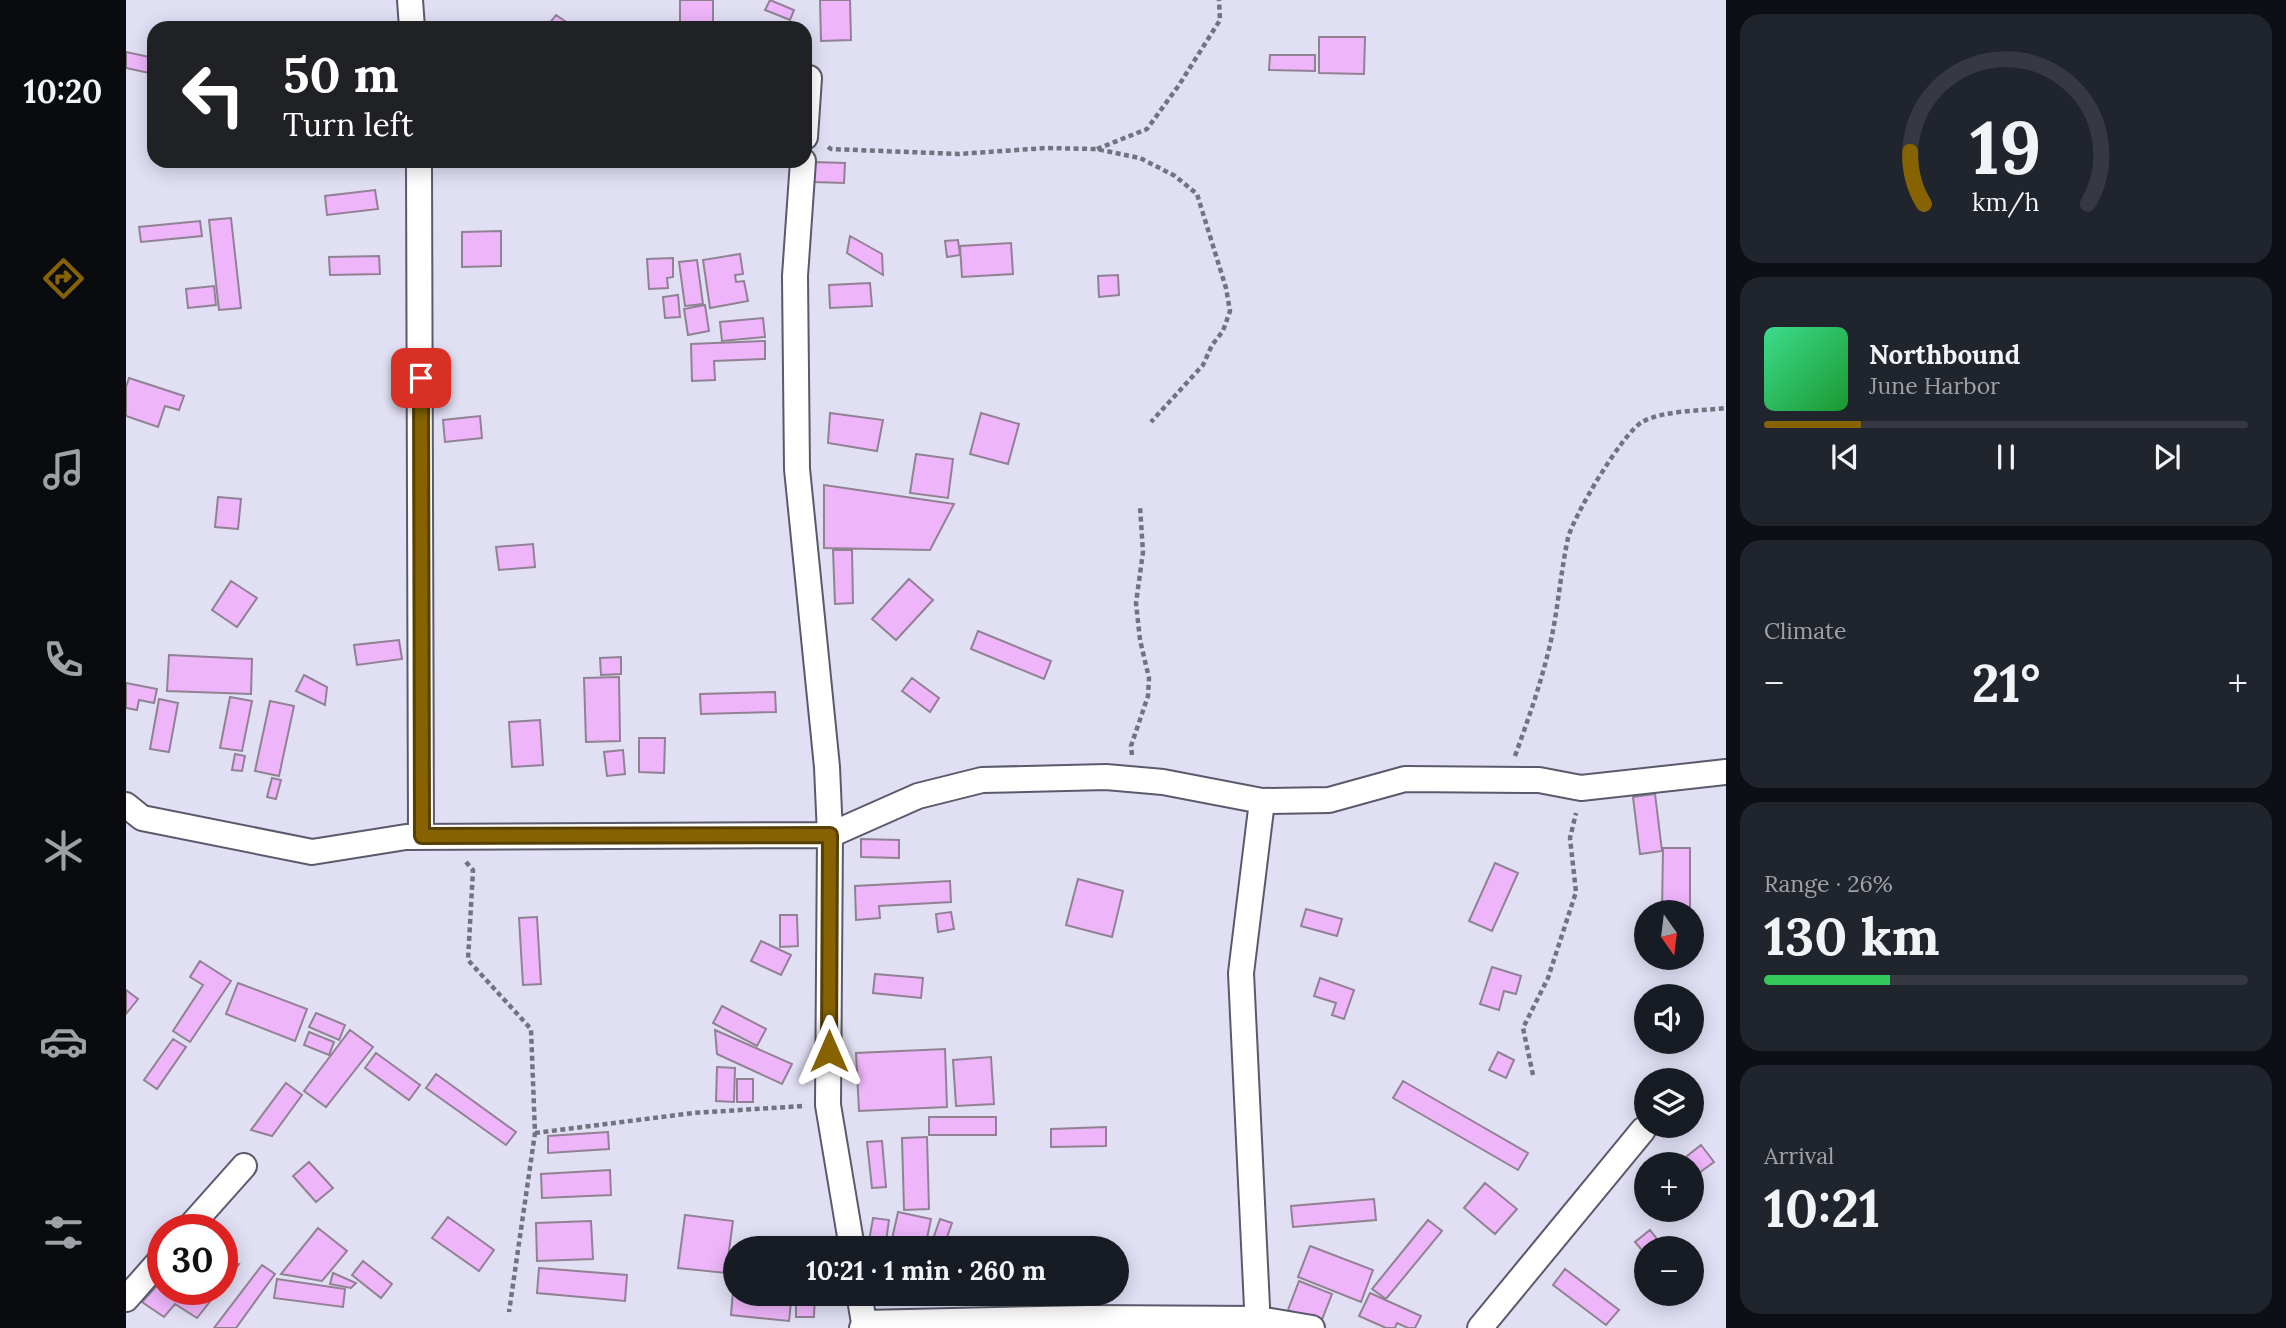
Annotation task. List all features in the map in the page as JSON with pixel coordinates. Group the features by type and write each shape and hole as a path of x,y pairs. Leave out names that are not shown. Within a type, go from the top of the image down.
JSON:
{"street":[{"path":"410,0 412,21"},
{"path":"419,168 422,836"},
{"path":"803,168 795,276 797,469 827,767 830,835 828,1105 850,1236"},
{"path":"126,805 142,818 312,852 422,836 830,835 918,796 982,780 1106,777 1163,782 1262,801 1329,800 1405,779 1539,780 1581,788 1726,772"},
{"path":"1258,1324 1241,973 1262,801"},
{"path":"1480,1328 1636,1138"},
{"path":"201,1214 244,1166"},
{"path":"126,1299 147,1275"},
{"path":"861,1306 863,1326 1088,1318 1312,1328"}],"path":[{"path":"1096,149 1147,129 1179,85 1220,20 1219,0"},
{"path":"812,135 831,149 959,154 1046,148 1096,149 1140,158 1175,176 1197,194 1226,288 1230,311 1223,331 1212,345 1203,365 1151,422"},
{"path":"1506,780 1540,687 1569,535 1598,478 1623,439 1641,422 1659,416 1726,408"},
{"path":"1136,780 1131,746 1148,696 1149,678 1140,640 1136,603 1143,552 1140,507"},
{"path":"1533,1075 1523,1028 1548,978 1576,892 1570,838 1581,788"},
{"path":"447,836 473,870 468,960 531,1029 535,1133 509,1312"},
{"path":"535,1133 692,1113 828,1105"}],"building":[{"path":"680,0 713,0 713,21 680,21"},
{"path":"770,0 794,10 790,20 765,10"},
{"path":"820,0 850,0 851,40 821,41"},
{"path":"556,15 565,21 551,21"},
{"path":"1319,37 1365,37 1364,74 1319,73"},
{"path":"126,52 147,56 147,72 126,68"},
{"path":"1270,55 1315,55 1315,71 1269,70"},
{"path":"813,162 845,163 844,183 813,182"},
{"path":"375,190 378,209 327,215 325,196"},
{"path":"231,218 241,308 219,310 209,220"},
{"path":"200,221 202,236 141,242 139,227"},
{"path":"501,231 501,266 462,267 462,232"},
{"path":"850,236 882,254 883,275 847,253"},
{"path":"958,240 960,255 947,257 945,241"},
{"path":"1011,243 1013,274 962,277 960,246"},
{"path":"740,254 743,274 735,275 736,282 744,281 748,301 710,308 703,260"},
{"path":"379,256 380,274 330,275 329,257"},
{"path":"673,258 673,277 667,278 668,288 649,289 647,259"},
{"path":"697,260 703,304 685,306 679,262"},
{"path":"1118,275 1119,295 1099,297 1098,276"},
{"path":"870,283 872,306 830,308 829,285"},
{"path":"214,286 216,305 188,308 186,289"},
{"path":"678,295 680,317 665,318 663,297"},
{"path":"705,305 709,331 688,335 684,309"},
{"path":"763,318 765,337 722,341 720,322"},
{"path":"765,341 765,359 714,361 715,380 692,381 691,344"},
{"path":"129,378 184,396 179,410 165,406 158,427 126,416 126,387"},
{"path":"830,413 883,420 877,451 828,443"},
{"path":"981,413 1019,424 1008,464 970,454"},
{"path":"480,416 482,438 445,442 443,420"},
{"path":"916,454 953,459 948,498 910,493"},
{"path":"824,485 954,504 930,550 824,548"},
{"path":"218,497 241,499 238,529 215,527"},
{"path":"533,544 535,567 499,570 496,547"},
{"path":"833,550 852,550 853,603 835,604"},
{"path":"909,579 933,600 896,640 872,619"},
{"path":"231,581 257,598 237,627 212,610"},
{"path":"978,631 1051,661 1044,679 971,649"},
{"path":"399,640 402,659 357,665 354,645"},
{"path":"169,655 252,659 251,694 167,691"},
{"path":"621,657 621,674 601,675 600,658"},
{"path":"304,675 327,687 325,705 296,691"},
{"path":"619,677 620,741 586,742 584,678"},
{"path":"912,678 939,698 930,712 902,691"},
{"path":"126,683 157,689 154,703 139,700 137,710 126,708"},
{"path":"775,692 776,712 701,714 700,694"},
{"path":"230,697 252,701 242,751 220,748"},
{"path":"159,699 178,703 169,752 150,749"},
{"path":"270,701 294,706 279,776 255,771"},
{"path":"540,720 543,765 512,767 509,722"},
{"path":"639,738 665,738 664,773 639,772"},
{"path":"623,750 625,774 607,776 604,752"},
{"path":"235,754 245,756 242,771 232,770"},
{"path":"272,778 281,780 276,799 267,797"},
{"path":"1655,794 1662,851 1640,854 1633,797"},
{"path":"861,839 899,840 899,858 861,857"},
{"path":"1663,848 1690,848 1690,900 1662,900"},
{"path":"1495,863 1518,873 1492,931 1469,921"},
{"path":"1078,879 1123,891 1112,937 1066,925"},
{"path":"950,881 951,902 879,906 880,918 856,920 855,886"},
{"path":"1306,909 1342,919 1337,936 1301,926"},
{"path":"951,912 954,929 938,932 936,914"},
{"path":"780,915 797,915 798,946 780,947"},
{"path":"537,917 541,984 523,985 519,918"},
{"path":"761,941 791,955 781,975 751,961"},
{"path":"200,961 231,981 190,1042 173,1031 203,985 190,977"},
{"path":"1492,967 1521,976 1516,994 1504,991 1499,1010 1480,1004"},
{"path":"875,974 923,978 921,998 873,993"},
{"path":"1320,978 1354,990 1344,1019 1332,1015 1336,1003 1314,996"},
{"path":"238,983 307,1009 295,1041 226,1014"},
{"path":"126,990 138,999 126,1014"},
{"path":"722,1006 766,1029 757,1046 713,1023"},
{"path":"316,1013 345,1025 339,1040 309,1027"},
{"path":"350,1030 373,1047 326,1107 304,1091"},
{"path":"715,1030 792,1064 782,1084 717,1054"},
{"path":"309,1032 334,1042 329,1055 304,1045"},
{"path":"173,1039 186,1047 157,1089 144,1080"},
{"path":"945,1049 947,1107 859,1111 856,1053"},
{"path":"1498,1052 1514,1060 1506,1078 1489,1070"},
{"path":"376,1053 420,1085 409,1100 365,1068"},
{"path":"991,1057 994,1104 956,1106 953,1060"},
{"path":"717,1067 735,1068 734,1102 716,1101"},
{"path":"436,1074 516,1132 506,1145 426,1088"},
{"path":"737,1079 753,1079 753,1102 737,1102"},
{"path":"1403,1081 1528,1153 1518,1170 1393,1098"},
{"path":"286,1083 302,1095 272,1136 251,1130"},
{"path":"929,1117 996,1117 996,1135 929,1135"},
{"path":"1106,1127 1106,1146 1051,1147 1051,1129"},
{"path":"608,1132 609,1149 548,1153 548,1136"},
{"path":"927,1137 929,1209 904,1210 902,1138"},
{"path":"882,1141 886,1187 872,1188 867,1142"},
{"path":"1701,1145 1714,1162 1704,1169 1704,1152 1692,1152"},
{"path":"309,1162 333,1188 316,1202 293,1176"},
{"path":"610,1170 611,1195 542,1198 541,1174"},
{"path":"1485,1183 1517,1209 1495,1234 1464,1208"},
{"path":"1374,1199 1376,1220 1293,1227 1291,1206"},
{"path":"898,1212 931,1219 927,1236 893,1236"},
{"path":"685,1215 733,1221 731,1236 723,1236 723,1273 678,1268"},
{"path":"448,1217 494,1250 479,1271 432,1238"},
{"path":"873,1218 889,1220 887,1236 870,1236"},
{"path":"940,1219 952,1223 947,1236 934,1236"},
{"path":"1428,1220 1442,1231 1386,1299 1372,1289"},
{"path":"591,1221 593,1259 537,1261 536,1223"},
{"path":"318,1228 347,1251 322,1281 281,1274"},
{"path":"1650,1230 1655,1236 1642,1236"},
{"path":"1310,1246 1373,1270 1361,1302 1298,1277"},
{"path":"363,1261 392,1284 381,1298 352,1275"},
{"path":"262,1265 275,1274 236,1328 214,1328 232,1305 238,1305 238,1296"},
{"path":"539,1268 627,1275 625,1301 537,1293"},
{"path":"1565,1269 1619,1310 1606,1325 1553,1285"},
{"path":"333,1273 356,1283 351,1288 330,1284"},
{"path":"277,1279 345,1289 343,1307 274,1298"},
{"path":"1299,1281 1332,1294 1321,1322 1288,1310"},
{"path":"1370,1293 1421,1316 1415,1328 1397,1323 1395,1328 1386,1328 1359,1316"},
{"path":"147,1297 147,1305 174,1305 164,1317 142,1302"},
{"path":"177,1305 207,1305 197,1318"},
{"path":"732,1306 791,1306 789,1321 731,1315"},
{"path":"796,1306 814,1306 814,1317 796,1317"}],"route":[{"path":"421,378 422,836 830,835 829,1051"}]}
